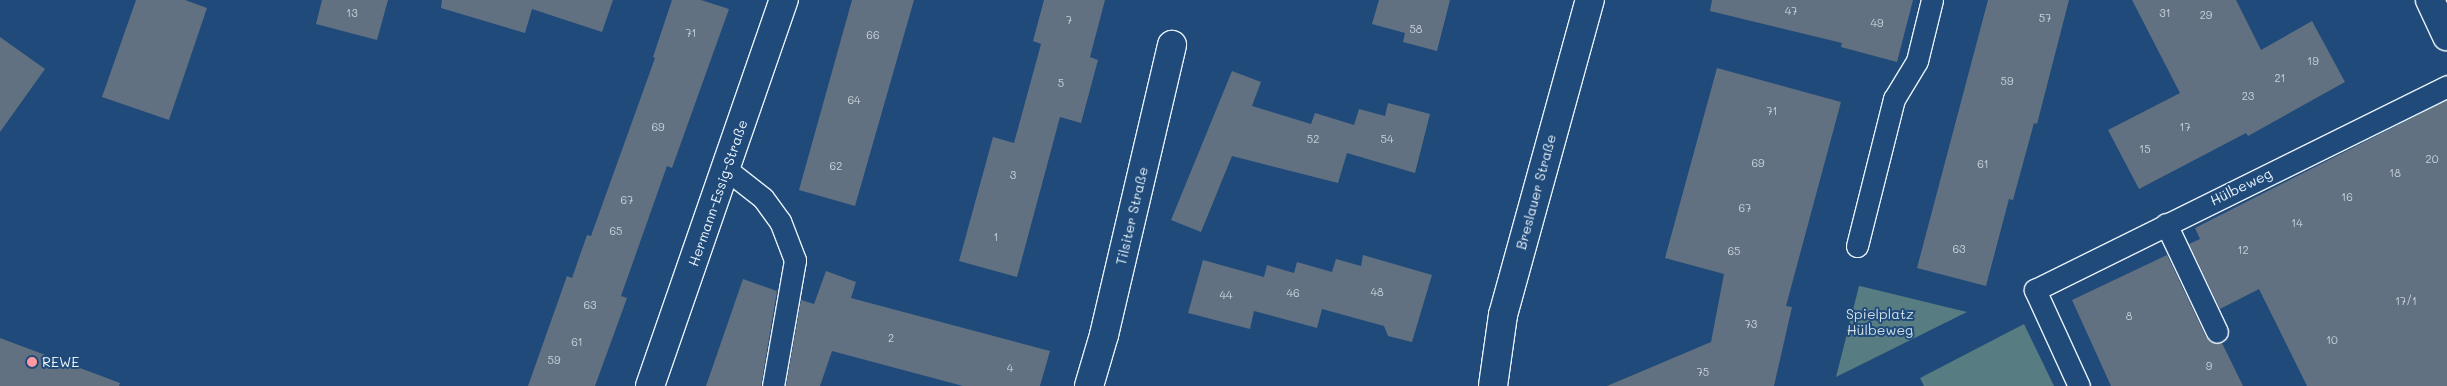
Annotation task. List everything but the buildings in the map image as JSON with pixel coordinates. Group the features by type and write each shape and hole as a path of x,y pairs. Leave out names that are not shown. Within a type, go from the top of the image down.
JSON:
{"street":[{"name":"Hermann-Essig-Straße","path":"650,386 784,0"},
{"name":"Breslauer Straße","path":"1493,386 1503,315 1590,0"},
{"path":"2430,0 2447,36"},
{"name":"Tilsiter Straße","path":"1089,386 1104,335 1172,45"}],"lane":[{"path":"1857,246 1894,99 1917,61 1932,0"},
{"name":"Hülbeweg","path":"2079,386 2035,290 2447,86"},
{"path":"726,169 763,198 780,221 795,260 773,386"},
{"path":"2166,224 2217,332"}],"green space":[{"name":"Spielplatz Hülbeweg","path":"1860,286 1967,312 1836,377"},
{"path":"2024,324 2054,386 1924,386 1920,378"}],"place":[{"name":"REWE","path":"32,362"}]}
